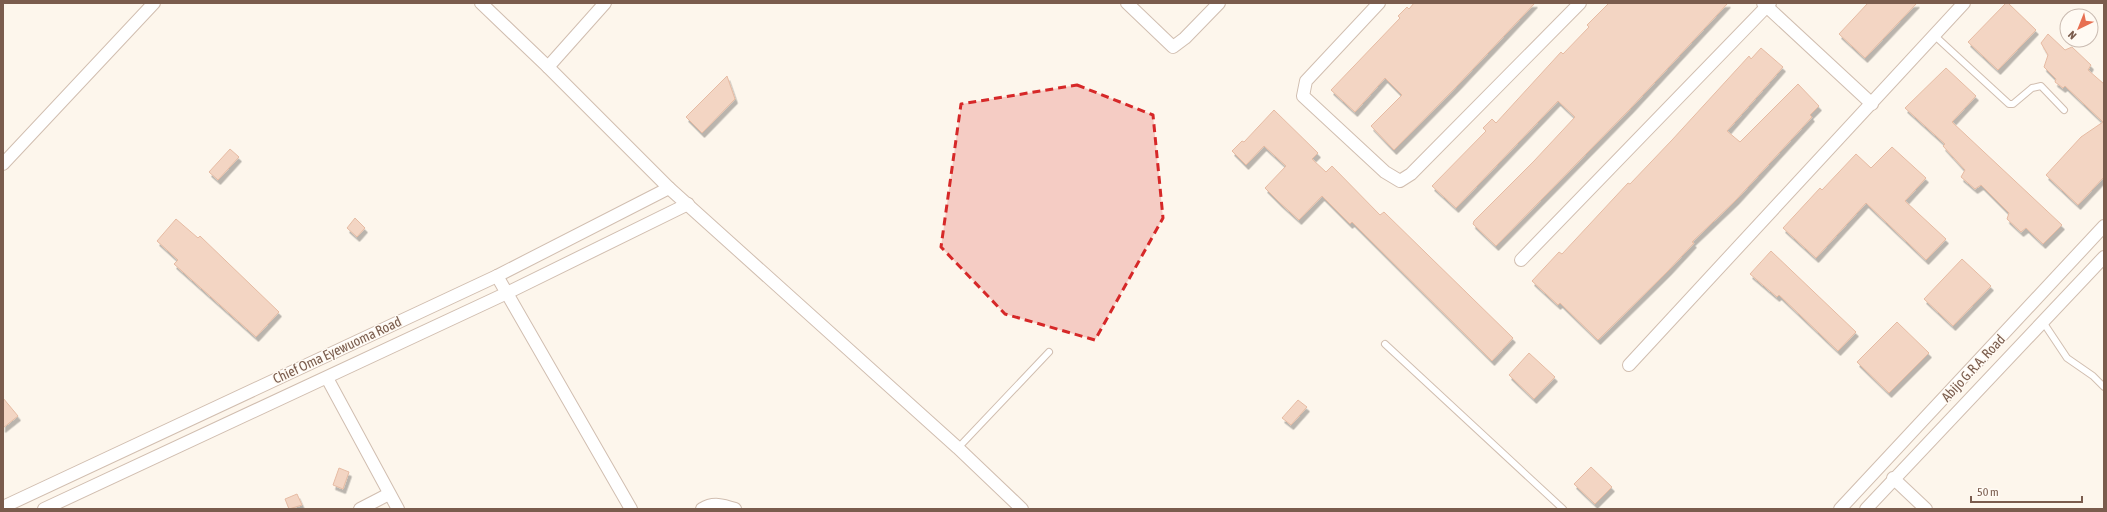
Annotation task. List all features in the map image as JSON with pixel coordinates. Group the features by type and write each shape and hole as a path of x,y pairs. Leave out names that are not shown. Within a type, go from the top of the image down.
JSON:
{"street":[{"path":"3,164 154,3"},
{"path":"481,3 548,67 669,188 958,448 1022,509"},
{"path":"548,67 604,3"},
{"path":"1127,3 1172,47 1181,42 1220,3"},
{"path":"1379,3 1306,80 1303,96 1385,172 1400,181 1411,174 1580,3"},
{"path":"1629,365 1964,3"},
{"path":"1521,260 1767,4 1872,104"},
{"name":"Chief Oma Eyewuoma Road","path":"3,506 498,276 669,188"},
{"name":"Chief Oma Eyewuoma Road","path":"44,509 507,293 688,204"},
{"name":"Abijo G.R.A. Road","path":"1840,509 2104,226"},
{"name":"Abijo G.R.A. Road","path":"1866,509 1893,478 2043,322 2104,256"},
{"path":"498,276 631,509"},
{"path":"327,378 398,509"},
{"path":"1893,478 1926,509"},
{"path":"360,509 390,494"},
{"path":"702,509 710,504 723,505 735,509"}],"lane":[{"path":"1935,36 2009,104 2013,104 2032,88 2041,86 2064,110"},
{"path":"2043,322 2067,358 2093,376 2104,387"},
{"path":"1385,344 1563,509"},
{"path":"958,448 1048,352"}],"highlighted area":[{"path":"1077,85 1153,115 1163,218 1095,340 1005,314 941,247 961,104"}],"building":[{"path":"1414,3 1535,3 1394,150 1371,126 1402,95 1385,78 1355,112 1331,90 1400,18 1398,16 1407,7 1409,9"},
{"path":"1609,3 1728,3 1630,109 1496,246 1473,224 1474,221 1534,161 1575,117 1558,101 1456,208 1432,186 1486,131 1483,128 1492,119 1496,123 1561,52 1563,54 1589,27 1587,25"},
{"path":"1868,3 1917,3 1865,58 1839,34"},
{"path":"2006,3 2008,3 2036,30 1998,70 1968,42"},
{"path":"2048,34 2059,44 2059,48 2063,48 2065,50 2073,48 2091,65 2088,70 2104,84 2104,177 2078,205 2046,175 2081,137 2103,122 2065,86 2063,88 2055,82 2056,79 2044,67 2048,55 2041,43"},
{"path":"1761,48 1783,67 1727,131 1740,142 1798,84 1819,106 1810,115 1812,117 1736,200 1692,242 1694,243 1668,271 1598,340 1560,303 1558,305 1532,281 1559,252 1562,254 1628,183 1630,184 1749,56 1751,59"},
{"path":"1946,68 1976,96 1952,122 2062,225 2043,244 2026,228 2021,232 2007,219 2009,213 1981,185 1975,189 1961,177 1965,170 1943,146 1945,144 1905,108"},
{"path":"727,76 735,99 702,133 686,117"},
{"path":"1274,110 1318,153 1312,159 1326,172 1332,166 1380,215 1384,212 1513,338 1492,361 1352,222 1350,224 1322,196 1299,220 1279,202 1265,188 1286,166 1264,146 1246,165 1232,151 1242,141 1244,142"},
{"path":"1892,147 1926,178 1905,201 1946,239 1926,260 1866,203 1816,258 1783,228 1820,188 1822,190 1856,154 1871,168"},
{"path":"230,149 239,157 218,180 209,172"},
{"path":"355,218 365,228 357,237 347,228"},
{"path":"176,219 198,238 200,236 279,312 256,337 174,264 178,260 157,241"},
{"path":"1771,251 1856,332 1838,351 1779,295 1777,297 1750,274"},
{"path":"1962,259 1991,286 1953,326 1924,299"},
{"path":"1897,322 1929,353 1889,393 1857,362"},
{"path":"1529,353 1555,377 1534,399 1509,375"},
{"path":"3,398 18,416 3,428"},
{"path":"1298,400 1307,407 1291,425 1282,418"},
{"path":"1591,467 1612,487 1595,504 1574,484"},
{"path":"339,468 349,472 343,489 333,485"},
{"path":"297,494 302,505 289,509 285,499"}]}
